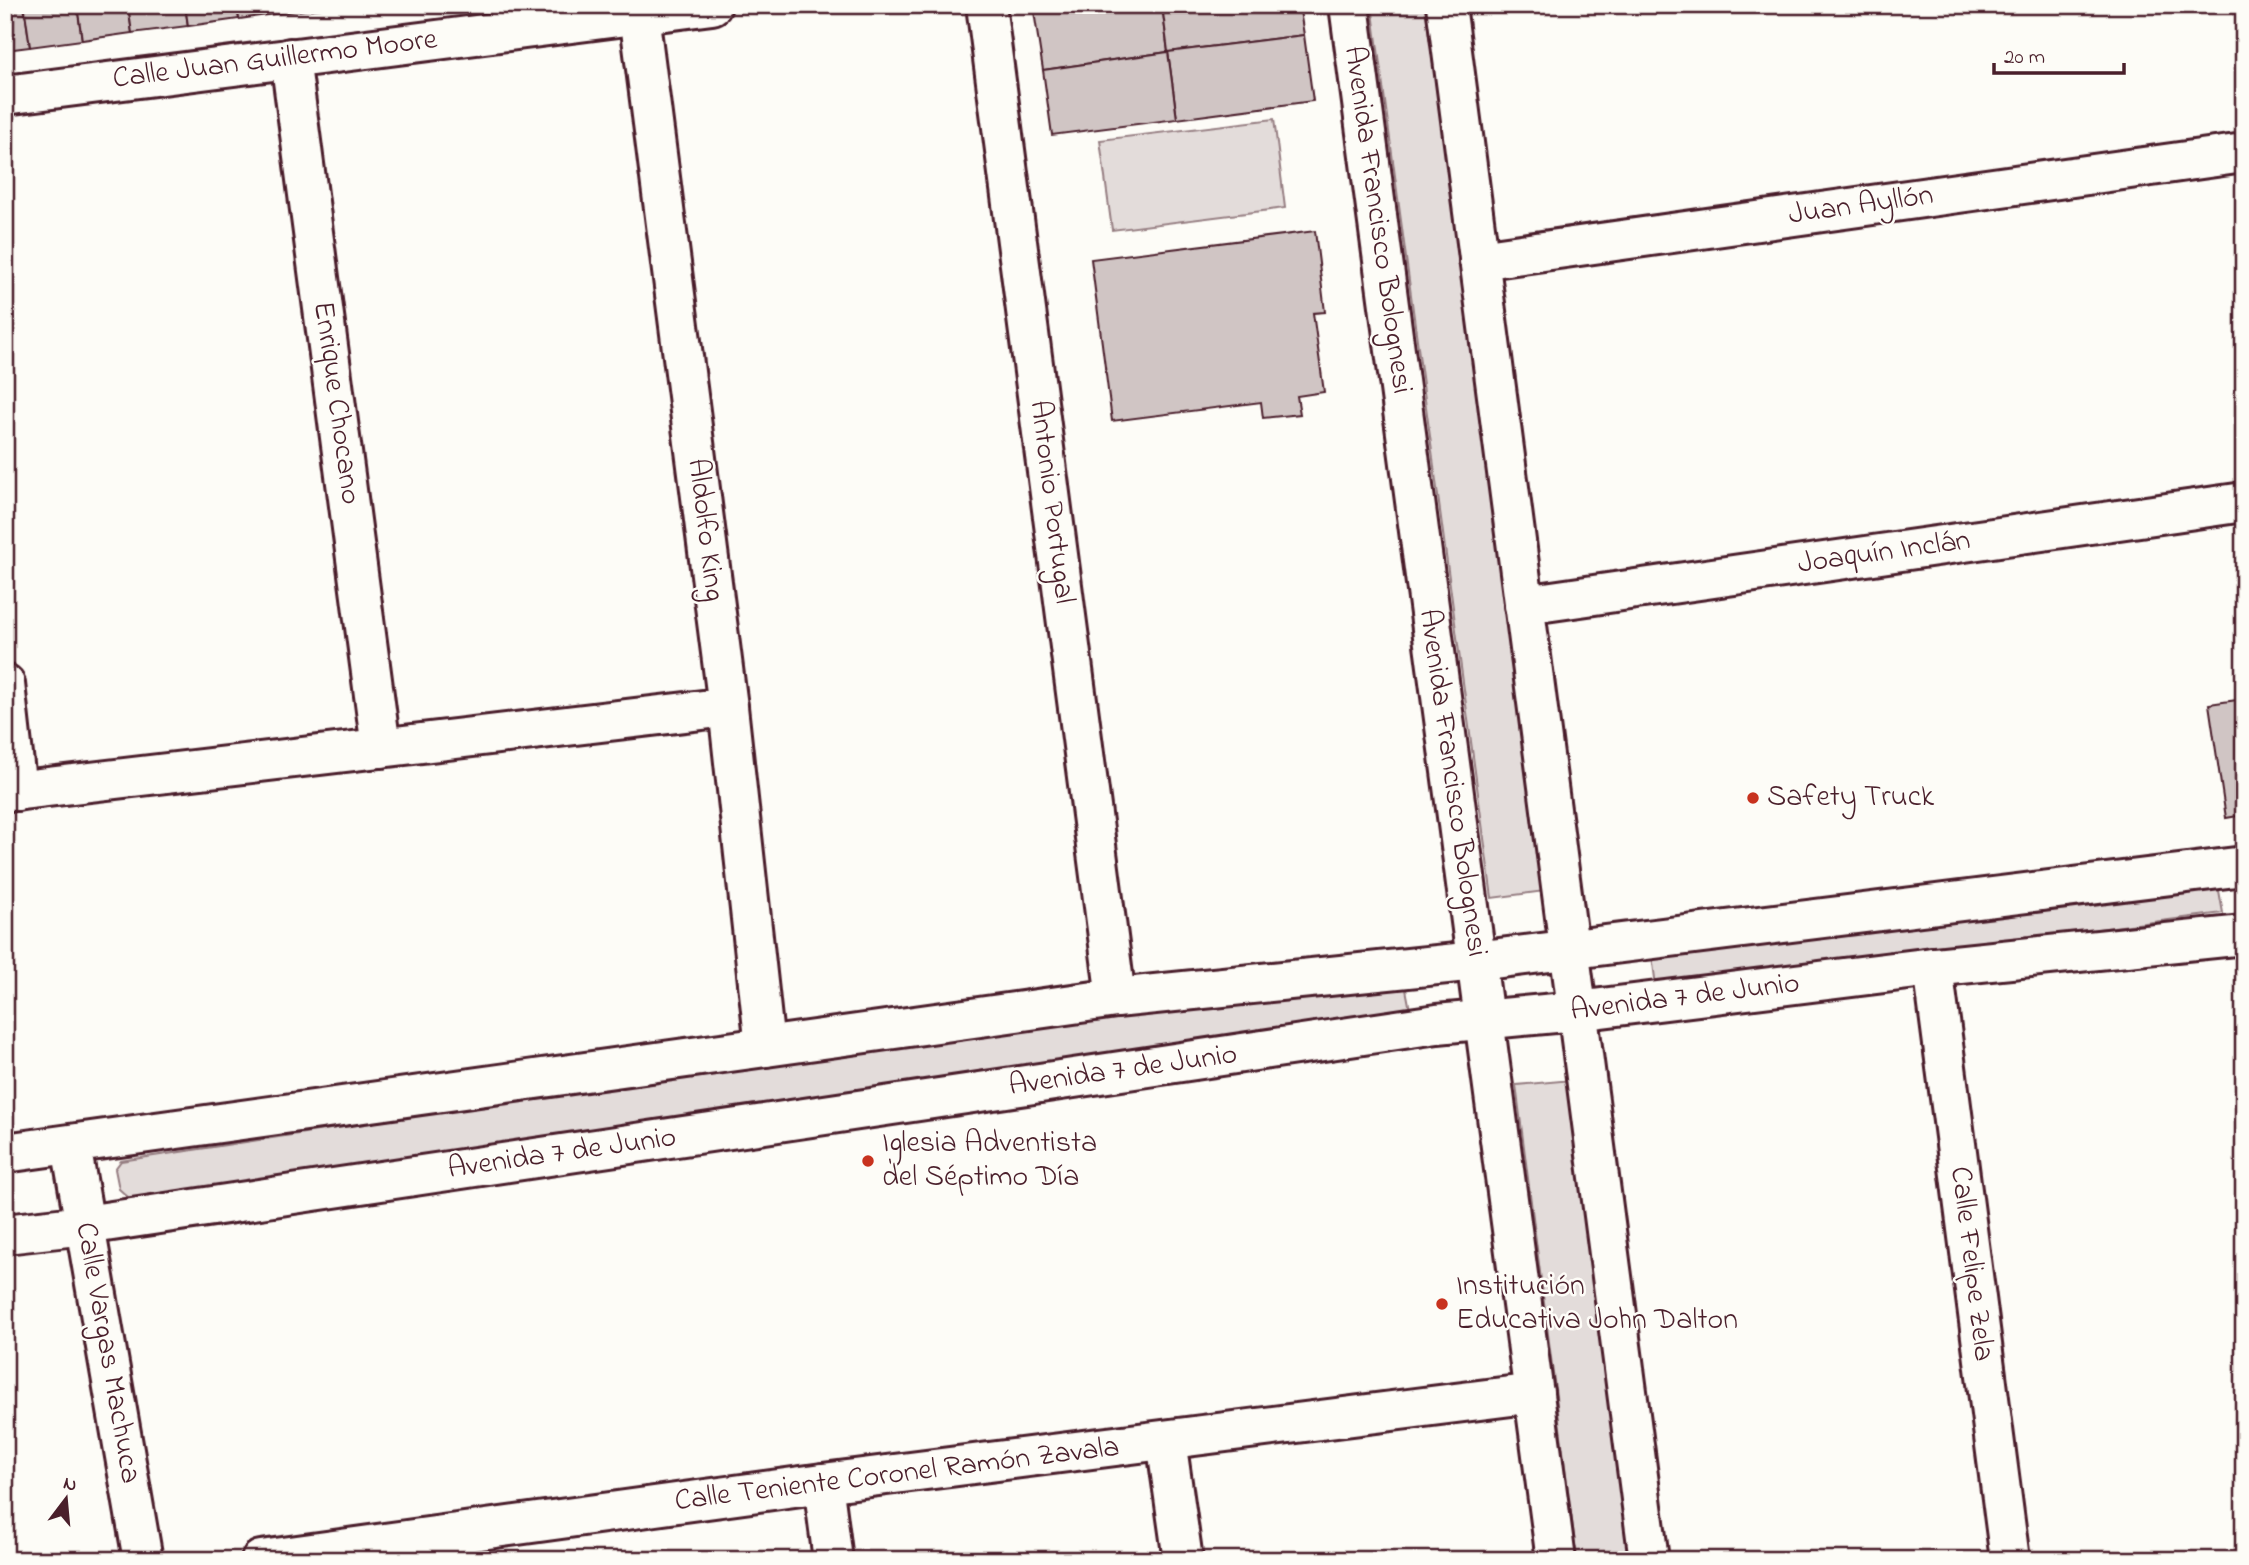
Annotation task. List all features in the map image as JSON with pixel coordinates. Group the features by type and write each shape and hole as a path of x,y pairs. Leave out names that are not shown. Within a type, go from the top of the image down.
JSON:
{"street":[{"name":"Calle Juan Guillermo Moore","path":"5,94 712,5"},
{"name":"Antonio Portugal","path":"986,5 1116,998"},
{"name":"Avenida Francisco Bolognesi","path":"1349,5 1556,1560"},
{"path":"1446,5 1649,1560"},
{"name":"Aldolfo King","path":"639,15 728,707 765,1047"},
{"name":"Enrique Chocano","path":"290,58 381,748"},
{"name":"Juan Ayllón","path":"1479,260 2244,153"},
{"name":"Joaquín Inclán","path":"1524,604 2244,502"},
{"path":"5,684 11,792 728,707"},
{"path":"5,1153 1116,998 1476,961 2244,866"},
{"name":"Avenida 7 de Junio","path":"5,1234 85,1225 1423,1026 1577,1011 1933,967 2244,935"},
{"name":"Calle Felipe Zela","path":"1933,967 2010,1560"},
{"name":"Calle Vargas Machuca","path":"71,1145 144,1560"},
{"name":"Calle Teniente Coronel Ramón Zavala","path":"261,1560 475,1545 823,1483 1534,1393"},
{"path":"1166,1440 1183,1560"},
{"path":"823,1483 833,1560"}],"shaded area":[{"path":"1372,5 1425,5 1545,891 1492,898"},
{"path":"1274,119 1285,208 1112,230 1100,140"},
{"path":"2218,885 2223,913 1656,986 1652,956"},
{"path":"1405,984 1411,1015 1108,1054 129,1198 119,1189 115,1169 121,1161 572,1092 1103,1019"},
{"path":"1572,1080 1634,1560 1577,1560 1516,1085"}],"building":[{"path":"5,5 24,5 30,47 5,50"},
{"path":"24,5 77,5 82,40 30,47"},
{"path":"77,5 128,5 132,33 82,40"},
{"path":"128,5 185,5 188,26 132,33"},
{"path":"185,5 237,5 239,19 188,26"},
{"path":"237,5 295,5 296,11 239,19"},
{"path":"295,5 340,5 340,6 296,11"},
{"path":"1033,5 1162,5 1168,52 1043,70"},
{"path":"1162,5 1299,5 1304,35 1168,52"},
{"path":"1304,35 1313,101 1177,119 1168,52"},
{"path":"1168,52 1177,119 1052,135 1043,70"},
{"path":"1315,231 1325,312 1313,313 1324,392 1297,396 1300,414 1263,418 1261,402 1112,421 1091,259"},
{"path":"2244,699 2244,815 2226,818 2209,704"}],"place":[{"name":"Safety Truck","path":"1753,798"},
{"name":"Iglesia Adventista del Séptimo Día","path":"868,1161"},
{"name":"Institución Educativa John Dalton","path":"1442,1304"}]}
